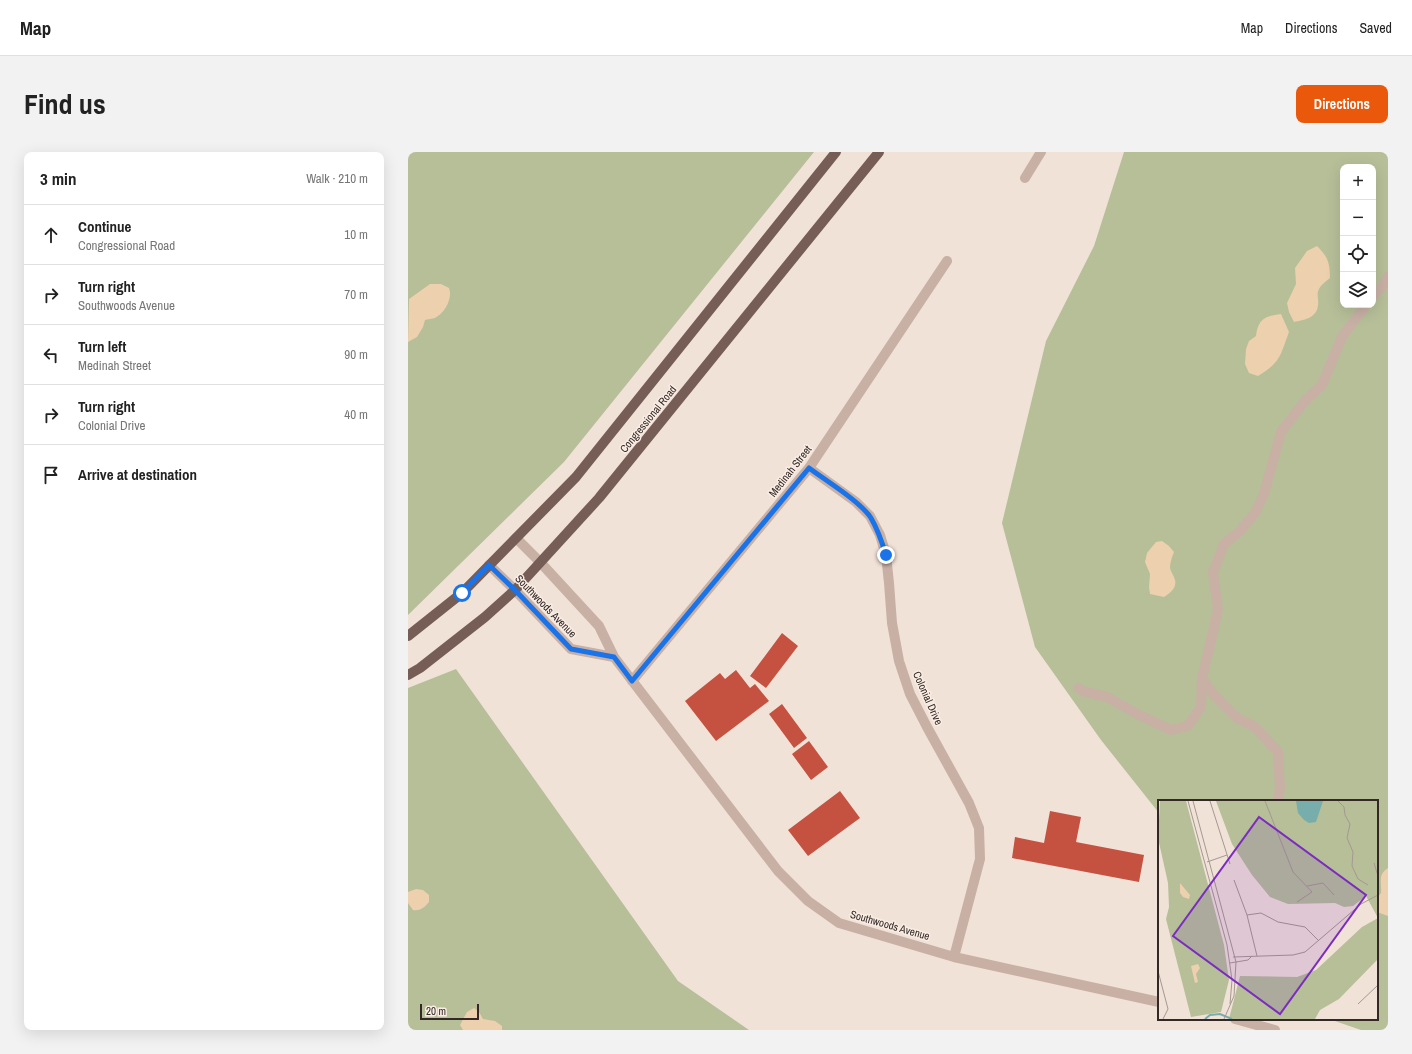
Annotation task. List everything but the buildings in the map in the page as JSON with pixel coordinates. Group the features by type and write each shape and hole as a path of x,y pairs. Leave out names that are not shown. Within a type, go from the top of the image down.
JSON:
{"main road":[{"name":"Congressional Road","path":"408,636 462,593 576,478 836,152"},
{"name":"Congressional Road","path":"408,675 420,668 485,617 515,590 599,498 879,152"}],"street":[{"path":"1024,178 1041,152"},
{"name":"Medinah Street","path":"632,681 809,468 947,261"},
{"path":"1376,292 1388,277"},
{"path":"1078,688 1085,692 1107,697 1171,730 1188,726 1201,708 1202,678 1214,632 1218,609 1213,573 1224,544 1240,531 1255,514 1264,494 1281,432 1305,401 1322,385 1342,337 1364,308"},
{"name":"Colonial Drive","path":"809,468 856,502 870,516 880,534 886,555 892,623 902,668 910,694 966,797 979,828 980,859 954,957"},
{"name":"Southwoods Avenue","path":"516,538 599,626 614,657 632,681 778,871 808,901 839,923 954,957 1158,1002"},
{"name":"Southwoods Avenue","path":"489,565 571,649 614,657"},
{"path":"1202,678 1215,696 1237,718 1255,727 1278,752 1280,788 1278,800"},
{"path":"1239,1020 1275,1030"}],"green space":[{"path":"408,152 814,152 564,462 408,615"},
{"path":"1124,152 1388,152 1388,1030 1361,1030 1332,1020 1378,1020 1378,800 1158,800 1158,812 1101,740 1035,647 1002,523 1046,341 1094,246"},
{"path":"456,669 678,981 749,1030 408,1030 408,688"}],"sand":[{"path":"1317,246 1328,260 1330,278 1319,289 1318,305 1313,316 1294,322 1289,312 1287,303 1296,284 1295,268 1307,251"},
{"path":"430,284 441,284 449,288 449,301 439,316 425,320 417,337 408,342 409,299"},
{"path":"1281,314 1289,332 1279,358 1271,367 1258,376 1249,373 1245,364 1246,349 1249,341 1256,336 1258,326 1263,319"},
{"path":"1162,541 1174,552 1170,568 1175,578 1175,585 1169,594 1164,597 1150,594 1150,574 1145,562 1147,553 1156,542"},
{"path":"1388,868 1388,916 1378,912 1378,897 1381,893 1381,876"},
{"path":"416,889 423,890 429,895 429,902 422,909 413,910 408,903 408,892"},
{"path":"474,1008 479,1012 483,1019 495,1021 502,1026 502,1030 463,1030 460,1025 467,1012"}],"route":[{"path":"462,593 489,565 571,649 614,657 632,681 809,468 856,502 870,516 880,534 886,555"}]}
